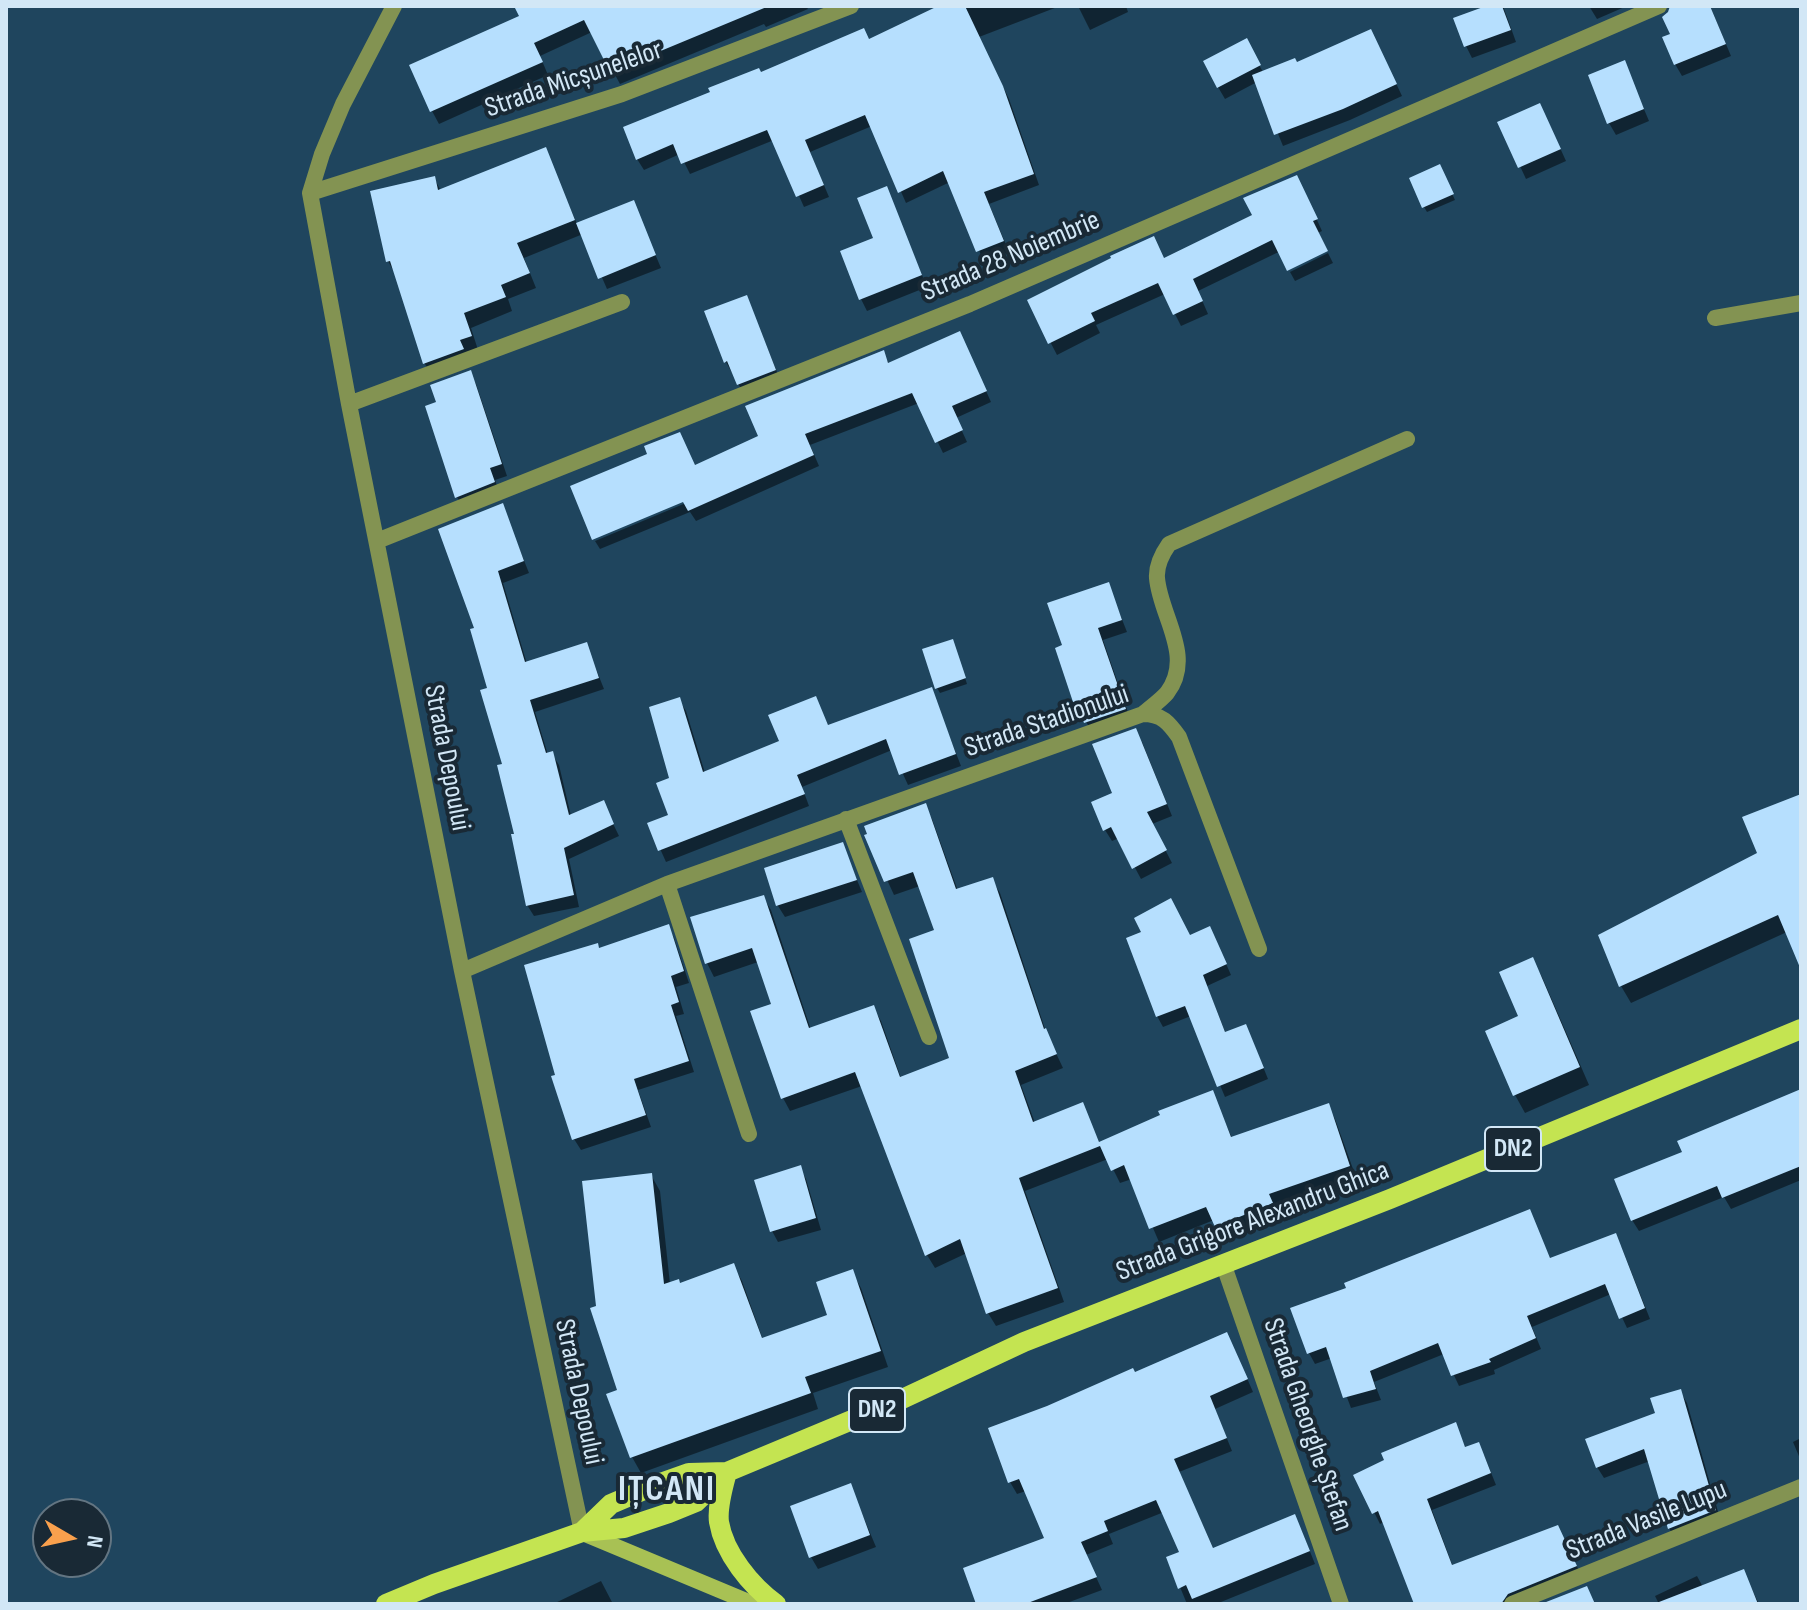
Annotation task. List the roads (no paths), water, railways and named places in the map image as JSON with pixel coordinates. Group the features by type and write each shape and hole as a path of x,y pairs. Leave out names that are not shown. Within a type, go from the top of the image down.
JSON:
{"main road":[{"name":"Strada Grigore Alexandru Ghica","path":"582,1532 611,1504 658,1484 689,1473 727,1472 900,1400 1024,1342 1390,1199 1801,1029"},
{"name":"Strada Grigore Alexandru Ghica","path":"386,1604 582,1532 624,1528 669,1513 696,1502 727,1472"},
{"path":"727,1472 719,1521 722,1530 731,1553 749,1578 776,1604"},
{"path":"582,1532 753,1604"}],"street":[{"name":"Strada Depoului","path":"394,6 343,104 310,193 462,971 582,1532"},
{"name":"Strada Micșunelelor","path":"310,193 622,94 851,6"},
{"name":"Strada 28 Noiembrie","path":"377,541 970,304 1659,6"},
{"path":"349,404 622,302"},
{"path":"1715,318 1801,303"},
{"path":"1143,714 1167,692 1176,675 1178,653 1157,578 1159,560 1169,544 1407,439"},
{"name":"Strada Stadionului","path":"462,971 667,884 1143,714 1156,714 1170,723 1179,737 1259,949"},
{"path":"846,819 929,1037"},
{"path":"667,884 749,1134"},
{"name":"Strada Gheorghe Ștefan","path":"1223,1263 1341,1604"},
{"name":"Strada Vasile Lupu","path":"1512,1604 1801,1487"}],"district":[{"name":"IȚCANI","path":"667,1491"}]}
